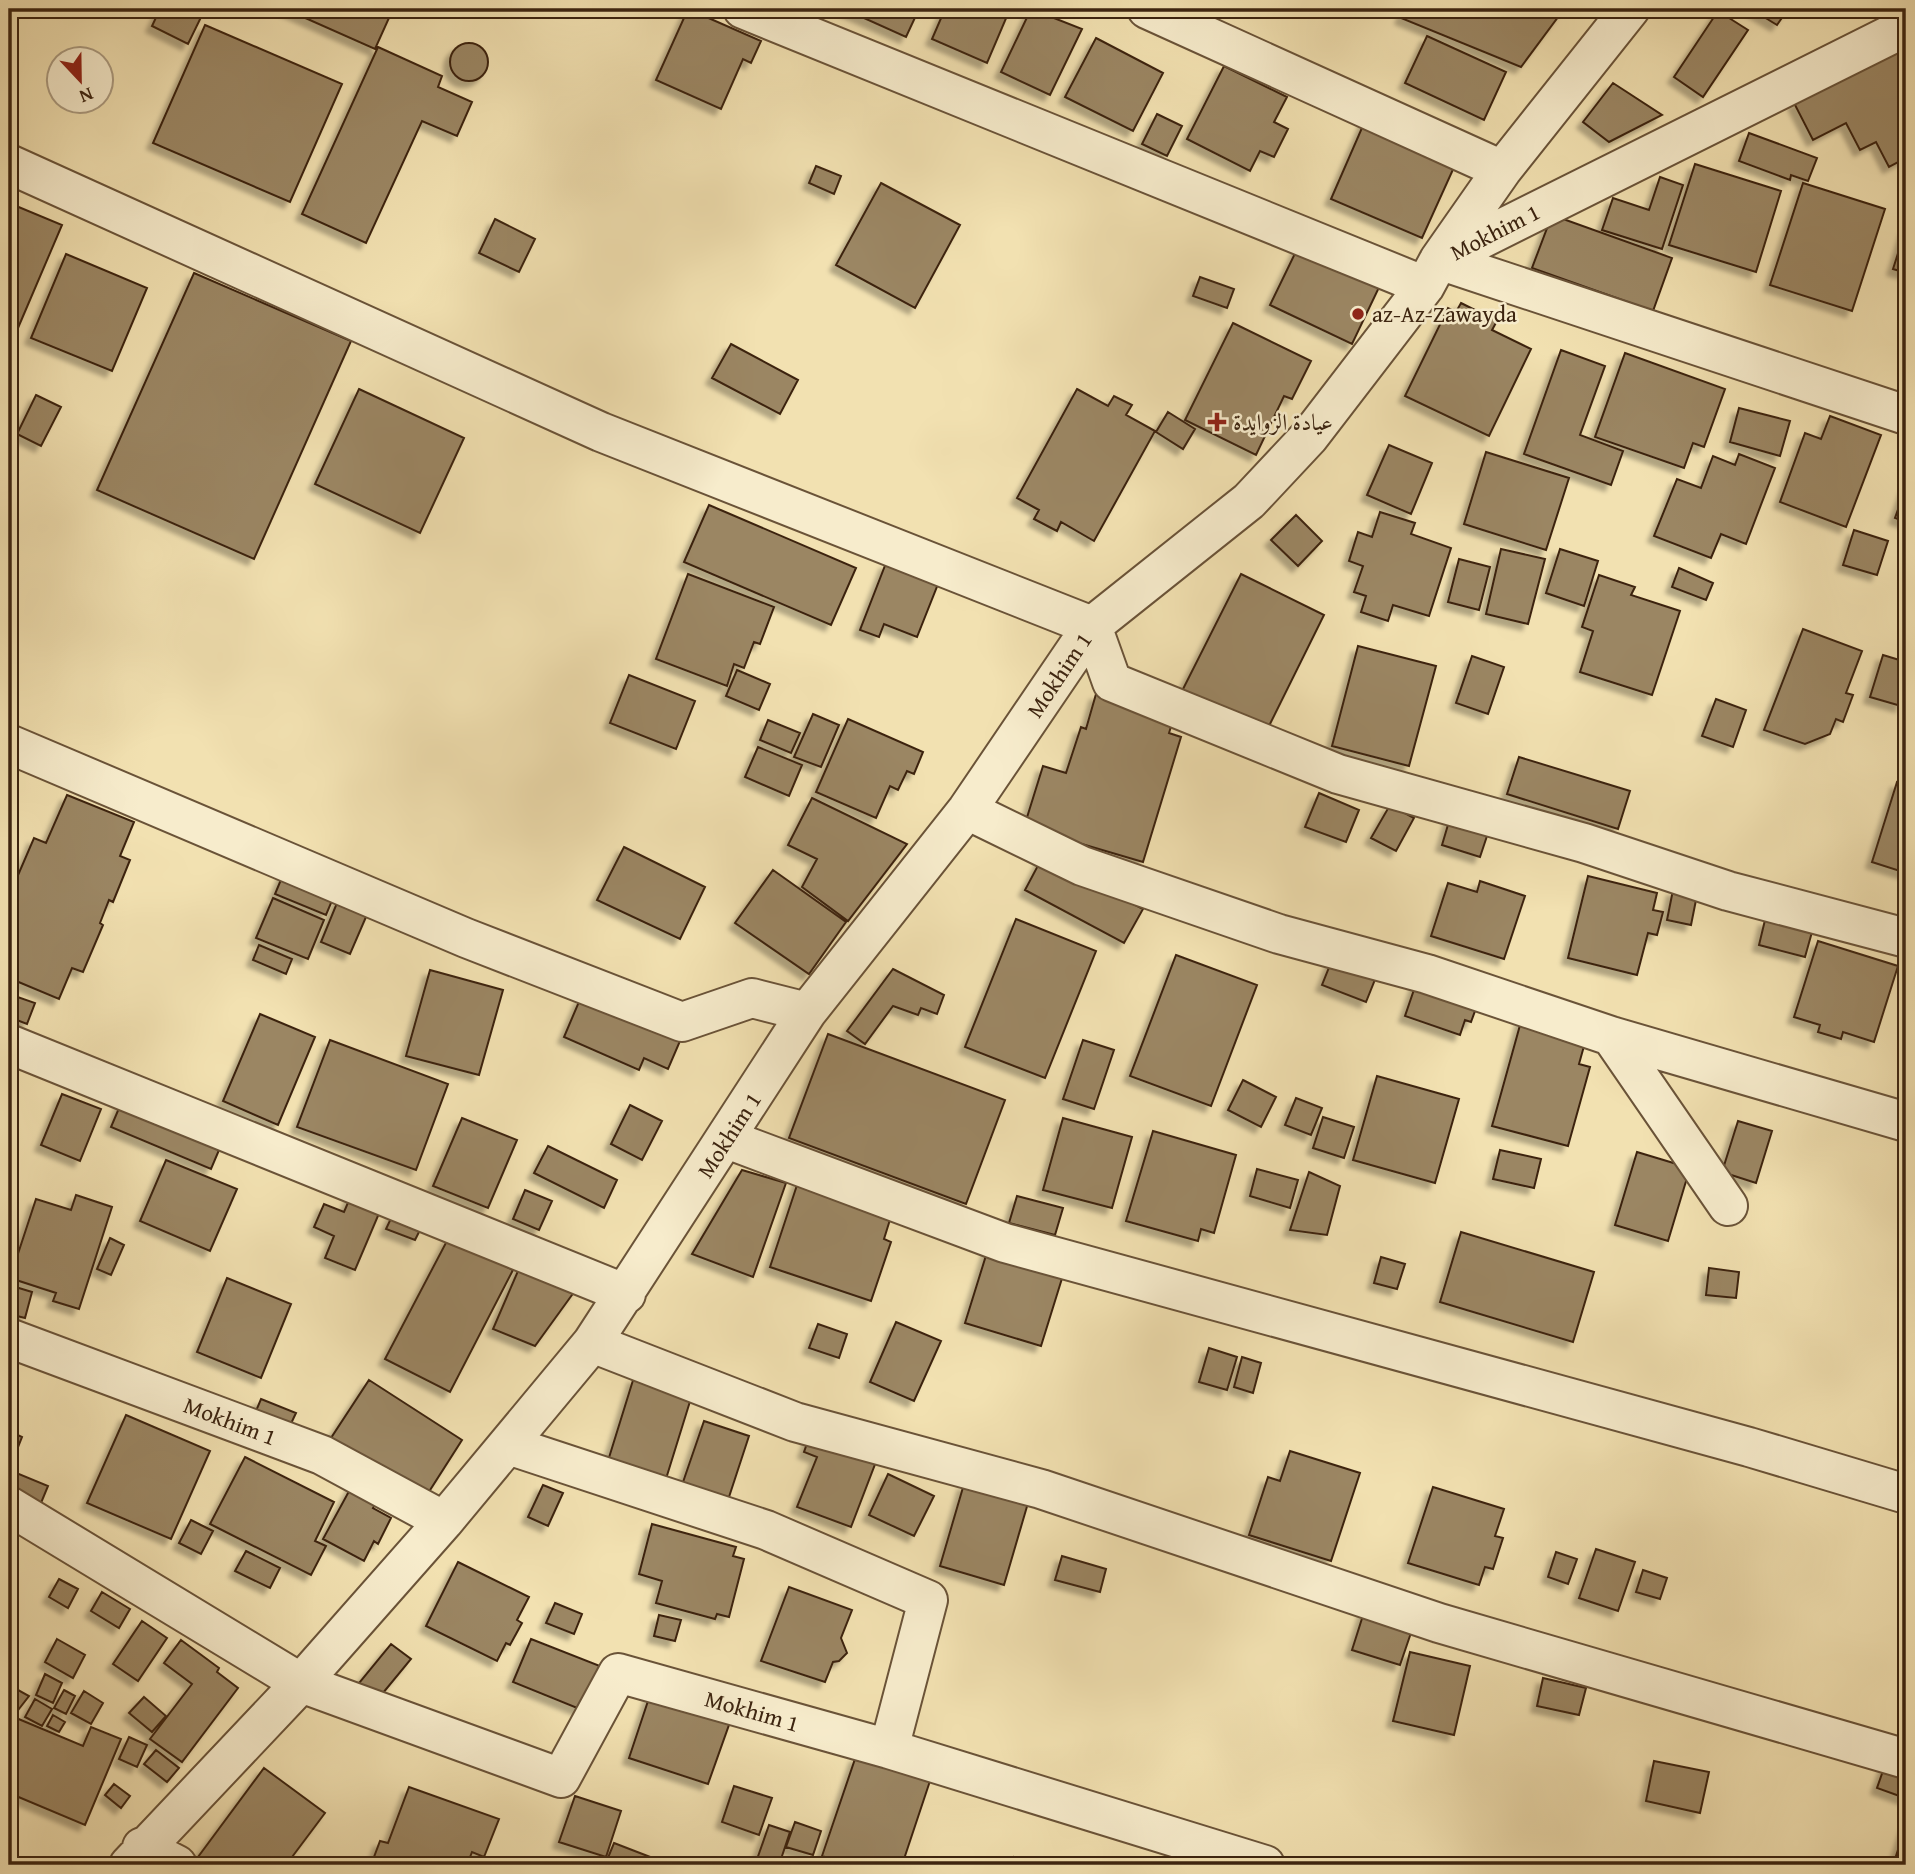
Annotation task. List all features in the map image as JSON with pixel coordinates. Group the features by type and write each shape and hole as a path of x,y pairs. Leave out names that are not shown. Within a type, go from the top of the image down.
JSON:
{"street":[{"path":"743,9 1432,273 1906,415"},
{"path":"1147,9 1502,170"},
{"path":"1432,273 1502,170 1630,9"},
{"name":"Mokhim 1","path":"135,1856 301,1683 444,1521 592,1343 807,1012 967,810 1091,626 1249,500 1309,437 1432,273 1906,27"},
{"path":"9,164 601,432 1091,626 1112,682 1338,774 1584,843 1728,891 1906,938"},
{"path":"9,744 466,938 682,1022 752,998 807,1012"},
{"path":"967,810 1082,866 1279,934 1427,974 1611,1036 1906,1122"},
{"path":"1611,1036 1728,1206"},
{"path":"9,1044 626,1294"},
{"path":"727,1139 1005,1243 1749,1447 1906,1494"},
{"name":"Mokhim 1","path":"9,1338 322,1455 444,1521"},
{"path":"592,1343 795,1422 1041,1489 1439,1623 1906,1759"},
{"path":"508,1445 766,1530 928,1600 889,1749"},
{"name":"Mokhim 1","path":"9,1506 301,1683 561,1778 618,1673 889,1749 1265,1865"},
{"path":"135,1856 177,1865"}],"building":[{"path":"160,9 205,9 188,44 152,26"},
{"path":"285,9 393,9 375,49"},
{"path":"688,9 761,41 751,63 743,59 721,109 656,80"},
{"path":"844,9 919,9 906,37"},
{"path":"945,9 1010,9 987,63 932,39"},
{"path":"1031,9 1082,29 1050,95 1001,72"},
{"path":"1405,9 1564,9 1521,67 1401,18"},
{"path":"1751,9 1788,9 1777,25"},
{"path":"1718,11 1748,30 1703,97 1674,77"},
{"path":"205,25 342,84 290,202 153,143"},
{"path":"1427,36 1506,72 1484,120 1405,83"},
{"path":"1096,38 1163,73 1133,131 1065,97"},
{"path":"469,43 482,49 488,62 482,75 469,81 456,75 450,62 456,49"},
{"path":"378,47 442,76 438,87 472,102 457,136 422,121 366,243 302,214"},
{"path":"1906,47 1906,158 1889,167 1876,142 1860,150 1846,123 1813,140 1794,103"},
{"path":"1224,66 1287,97 1274,122 1288,129 1274,157 1260,151 1250,171 1187,139"},
{"path":"1613,83 1662,115 1609,142 1583,122"},
{"path":"1157,114 1182,126 1167,156 1142,144"},
{"path":"1368,114 1460,154 1422,238 1331,199"},
{"path":"1749,133 1817,158 1808,181 1791,175 1790,180 1739,161"},
{"path":"1695,164 1781,191 1756,272 1669,245"},
{"path":"816,166 841,176 834,194 809,183"},
{"path":"1660,177 1683,185 1662,249 1602,230 1613,198 1649,210"},
{"path":"881,183 960,225 915,308 836,265"},
{"path":"1803,183 1885,209 1852,311 1770,285"},
{"path":"9,203 62,225 9,349"},
{"path":"1552,215 1672,258 1653,311 1532,268"},
{"path":"495,219 535,239 519,272 479,253"},
{"path":"1906,228 1906,273 1893,269"},
{"path":"1302,239 1383,279 1352,344 1270,305"},
{"path":"66,254 147,288 112,371 31,338"},
{"path":"194,273 351,341 254,559 97,490"},
{"path":"1200,277 1234,289 1227,308 1193,296"},
{"path":"1461,303 1497,321 1492,330 1531,349 1489,436 1405,396 1448,308 1456,312"},
{"path":"1233,323 1311,361 1292,399 1284,396 1256,455 1185,420"},
{"path":"731,344 798,380 780,414 712,378"},
{"path":"1561,350 1605,366 1580,435 1623,451 1611,485 1524,454"},
{"path":"1625,353 1725,389 1704,447 1693,443 1684,468 1595,437"},
{"path":"359,389 464,438 420,533 315,484"},
{"path":"1077,389 1108,406 1114,396 1132,405 1126,415 1155,431 1094,541 1061,522 1057,531 1034,519 1039,510 1017,498"},
{"path":"36,395 61,407 41,446 17,434"},
{"path":"1739,408 1790,421 1780,456 1730,442"},
{"path":"1168,412 1195,429 1183,449 1156,432"},
{"path":"1830,416 1881,435 1846,527 1780,502 1805,433 1821,439"},
{"path":"1389,445 1432,463 1411,514 1367,495"},
{"path":"1486,452 1569,478 1546,550 1464,524"},
{"path":"1739,454 1775,468 1746,544 1721,534 1711,558 1654,536 1677,479 1701,488 1713,456 1735,465"},
{"path":"1906,487 1906,522 1895,518"},
{"path":"709,505 856,568 831,625 684,562"},
{"path":"1380,512 1415,523 1411,534 1451,548 1429,616 1393,605 1388,621 1361,612 1366,596 1354,592 1363,566 1349,561 1358,532 1372,537"},
{"path":"1296,515 1322,541 1298,566 1271,540"},
{"path":"1854,530 1888,541 1877,575 1843,565"},
{"path":"1501,549 1545,559 1528,624 1486,614"},
{"path":"1560,549 1598,561 1584,606 1546,593"},
{"path":"1459,559 1490,567 1479,610 1448,602"},
{"path":"886,563 938,584 917,637 884,624 879,637 860,630"},
{"path":"1679,568 1713,583 1706,600 1672,587"},
{"path":"688,574 774,607 760,644 754,642 744,668 734,664 727,686 656,659"},
{"path":"1241,574 1324,615 1265,734 1181,693"},
{"path":"1599,575 1635,587 1631,595 1680,611 1652,695 1580,672 1593,631 1582,627"},
{"path":"1803,629 1862,651 1846,693 1853,695 1843,722 1836,719 1830,734 1805,744 1764,730"},
{"path":"1358,646 1436,666 1409,766 1332,746"},
{"path":"1883,655 1906,662 1906,688 1901,706 1870,697"},
{"path":"1472,656 1504,667 1488,714 1456,703"},
{"path":"737,670 770,684 759,710 726,696"},
{"path":"629,675 695,701 676,749 610,723"},
{"path":"1096,694 1174,717 1169,733 1181,737 1143,862 1024,827 1043,766 1066,773 1081,727 1086,729"},
{"path":"1716,699 1746,710 1733,747 1702,736"},
{"path":"813,714 839,725 821,767 794,757"},
{"path":"848,719 923,752 914,774 907,771 898,790 890,786 876,818 816,792"},
{"path":"768,720 800,733 791,753 760,740"},
{"path":"758,747 802,765 789,796 745,777"},
{"path":"1519,757 1630,791 1618,829 1507,794"},
{"path":"1897,782 1906,785 1906,873 1872,862"},
{"path":"1319,793 1359,810 1346,842 1305,827"},
{"path":"67,795 134,822 120,856 130,860 113,902 109,900 100,923 103,925 83,972 72,968 59,999 9,978 9,896 34,838 46,843"},
{"path":"812,798 907,844 848,921 802,887 817,859 788,845"},
{"path":"1390,805 1414,818 1396,851 1371,838"},
{"path":"1450,818 1489,830 1480,857 1442,845"},
{"path":"624,847 705,887 680,939 597,900"},
{"path":"1043,856 1143,909 1124,943 1025,890"},
{"path":"285,870 336,891 326,915 275,894"},
{"path":"773,870 846,922 809,974 735,923"},
{"path":"1588,876 1657,893 1653,910 1663,912 1657,935 1648,933 1637,975 1568,958"},
{"path":"1480,881 1525,896 1504,959 1431,936 1448,883 1477,892"},
{"path":"1673,890 1697,895 1691,925 1667,920"},
{"path":"273,898 324,920 308,959 256,938"},
{"path":"339,898 369,910 350,954 321,942"},
{"path":"1016,919 1096,951 1045,1078 965,1047"},
{"path":"1765,920 1812,932 1805,957 1759,945"},
{"path":"1818,941 1898,966 1874,1042 1843,1032 1841,1039 1818,1032 1820,1025 1794,1017"},
{"path":"259,945 292,959 286,974 253,960"},
{"path":"1176,955 1257,985 1211,1106 1130,1076"},
{"path":"1334,955 1378,972 1366,1002 1322,985"},
{"path":"893,969 944,995 937,1014 921,1008 918,1015 893,1006 865,1044 847,1031"},
{"path":"430,970 503,990 479,1075 406,1056"},
{"path":"1418,978 1479,1000 1471,1022 1465,1020 1460,1035 1405,1016"},
{"path":"9,994 35,1003 27,1024 9,1017"},
{"path":"581,997 680,1041 668,1069 644,1058 639,1070 564,1037"},
{"path":"260,1014 315,1037 278,1125 223,1101"},
{"path":"1522,1018 1565,1030 1562,1040 1584,1046 1579,1064 1590,1067 1568,1146 1492,1126"},
{"path":"828,1034 1005,1100 966,1204 789,1138"},
{"path":"330,1040 448,1084 416,1170 297,1127"},
{"path":"1083,1040 1114,1050 1094,1109 1063,1099"},
{"path":"1377,1076 1459,1099 1435,1183 1353,1160"},
{"path":"1243,1080 1276,1097 1261,1127 1228,1110"},
{"path":"62,1094 101,1109 80,1161 41,1145"},
{"path":"1296,1098 1322,1108 1311,1135 1285,1125"},
{"path":"122,1101 222,1143 211,1169 111,1127"},
{"path":"630,1105 662,1121 642,1160 611,1144"},
{"path":"1323,1117 1354,1127 1344,1158 1313,1148"},
{"path":"462,1118 517,1140 488,1208 433,1186"},
{"path":"1063,1118 1132,1137 1112,1208 1043,1190"},
{"path":"1738,1121 1772,1131 1756,1183 1722,1172"},
{"path":"1153,1131 1236,1155 1214,1233 1201,1229 1198,1241 1126,1221"},
{"path":"548,1146 617,1180 604,1208 534,1173"},
{"path":"1500,1150 1541,1159 1534,1188 1493,1179"},
{"path":"1637,1152 1690,1168 1668,1241 1615,1225"},
{"path":"166,1160 237,1189 210,1251 140,1221"},
{"path":"1257,1169 1298,1180 1290,1208 1250,1196"},
{"path":"742,1170 786,1183 753,1277 692,1254"},
{"path":"1309,1172 1340,1186 1327,1235 1290,1230"},
{"path":"799,1179 893,1210 884,1239 891,1242 871,1301 770,1267"},
{"path":"525,1190 552,1201 539,1230 513,1219"},
{"path":"353,1191 383,1204 355,1270 325,1258 334,1236 314,1227 324,1204 344,1212"},
{"path":"76,1195 112,1207 79,1309 53,1301 56,1293 10,1278 36,1199 71,1210"},
{"path":"1017,1196 1063,1208 1055,1235 1009,1223"},
{"path":"394,1212 423,1224 415,1240 386,1229"},
{"path":"1461,1232 1594,1272 1573,1342 1440,1302"},
{"path":"449,1237 513,1270 450,1392 385,1359"},
{"path":"110,1238 124,1245 111,1275 97,1269"},
{"path":"988,1249 1064,1272 1041,1346 965,1323"},
{"path":"1381,1257 1405,1264 1397,1289 1374,1283"},
{"path":"521,1264 577,1288 535,1346 493,1329"},
{"path":"1709,1268 1739,1272 1736,1298 1706,1295"},
{"path":"227,1278 291,1304 261,1378 197,1352"},
{"path":"9,1285 32,1292 25,1318 9,1314"},
{"path":"896,1322 941,1341 914,1401 870,1382"},
{"path":"818,1324 847,1334 839,1358 809,1348"},
{"path":"1209,1348 1237,1357 1227,1390 1199,1382"},
{"path":"1242,1357 1261,1363 1253,1393 1234,1387"},
{"path":"634,1377 692,1395 665,1482 607,1464"},
{"path":"369,1380 462,1440 423,1501 329,1441"},
{"path":"261,1399 296,1413 287,1432 253,1418"},
{"path":"126,1415 210,1451 171,1539 87,1503"},
{"path":"704,1421 749,1436 728,1500 682,1485"},
{"path":"9,1431 22,1437 9,1470"},
{"path":"810,1435 877,1459 851,1527 797,1507 817,1457 804,1452"},
{"path":"1290,1451 1360,1473 1331,1561 1249,1535 1268,1477 1280,1481"},
{"path":"245,1457 334,1502 315,1541 326,1546 311,1575 210,1524"},
{"path":"9,1470 48,1486 41,1503 9,1490"},
{"path":"888,1474 934,1496 914,1536 869,1515"},
{"path":"354,1482 380,1496 373,1508 391,1518 378,1544 374,1541 364,1561 323,1539"},
{"path":"964,1484 1028,1503 1004,1585 940,1566"},
{"path":"543,1485 563,1493 548,1526 528,1517"},
{"path":"1433,1487 1504,1509 1495,1536 1503,1538 1493,1569 1485,1567 1479,1585 1408,1563"},
{"path":"191,1520 213,1531 201,1554 179,1543"},
{"path":"652,1524 736,1547 733,1556 744,1559 729,1617 717,1614 715,1619 656,1603 662,1581 639,1574"},
{"path":"1596,1549 1635,1562 1618,1611 1579,1598"},
{"path":"246,1551 280,1568 270,1588 235,1571"},
{"path":"1556,1552 1577,1559 1568,1584 1548,1577"},
{"path":"1062,1556 1106,1569 1100,1592 1055,1580"},
{"path":"458,1562 529,1597 517,1620 522,1623 510,1645 506,1643 497,1661 426,1626"},
{"path":"1643,1570 1667,1578 1660,1599 1636,1592"},
{"path":"59,1579 78,1589 68,1608 49,1597"},
{"path":"789,1587 852,1610 841,1638 847,1653 839,1661 833,1662 825,1682 761,1661"},
{"path":"102,1592 130,1609 119,1628 91,1611"},
{"path":"555,1603 582,1614 574,1634 546,1623"},
{"path":"1365,1609 1414,1624 1400,1665 1352,1650"},
{"path":"659,1615 681,1620 675,1641 654,1636"},
{"path":"142,1621 167,1638 138,1681 113,1664"},
{"path":"57,1639 85,1655 73,1678 45,1662"},
{"path":"531,1639 605,1668 587,1712 513,1682"},
{"path":"181,1640 219,1668 217,1672 238,1688 182,1762 150,1739 192,1684 164,1663"},
{"path":"391,1644 411,1659 378,1699 359,1683"},
{"path":"1410,1652 1470,1666 1454,1735 1393,1721"},
{"path":"45,1674 62,1683 53,1703 36,1695"},
{"path":"1543,1678 1586,1688 1579,1715 1537,1706"},
{"path":"9,1685 29,1696 15,1714 9,1710"},
{"path":"64,1690 75,1696 66,1714 54,1708"},
{"path":"84,1691 103,1703 91,1724 71,1713"},
{"path":"650,1695 730,1722 708,1784 629,1758"},
{"path":"144,1697 166,1716 152,1732 129,1713"},
{"path":"35,1699 52,1709 42,1726 25,1717"},
{"path":"9,1715 83,1746 91,1727 121,1739 85,1825 9,1793"},
{"path":"53,1715 65,1722 59,1732 47,1726"},
{"path":"129,1737 147,1745 137,1767 119,1759"},
{"path":"156,1750 179,1768 167,1782 144,1764"},
{"path":"856,1756 930,1781 902,1865 849,1865 822,1856"},
{"path":"1654,1761 1709,1772 1700,1813 1646,1801"},
{"path":"1885,1765 1906,1772 1905,1798 1877,1788"},
{"path":"264,1768 325,1813 286,1865 231,1865 227,1862 224,1865 209,1865 198,1857"},
{"path":"114,1784 130,1796 121,1808 105,1795"},
{"path":"734,1786 772,1798 759,1835 722,1822"},
{"path":"409,1787 499,1819 484,1857 472,1852 467,1865 371,1865 380,1841 388,1843"},
{"path":"575,1796 621,1811 606,1857 559,1842"},
{"path":"795,1822 821,1831 813,1855 786,1847"},
{"path":"769,1825 790,1832 779,1865 755,1865"},
{"path":"1906,1825 1906,1862 1895,1859"},
{"path":"614,1843 671,1865 605,1865"},
{"path":"1014,1857 1040,1865 1011,1865"}],"place":[{"name":"az-Az-Zawayda","path":"1358,314"},
{"name":"عيادة الزوايدة","path":"1217,422"}]}
